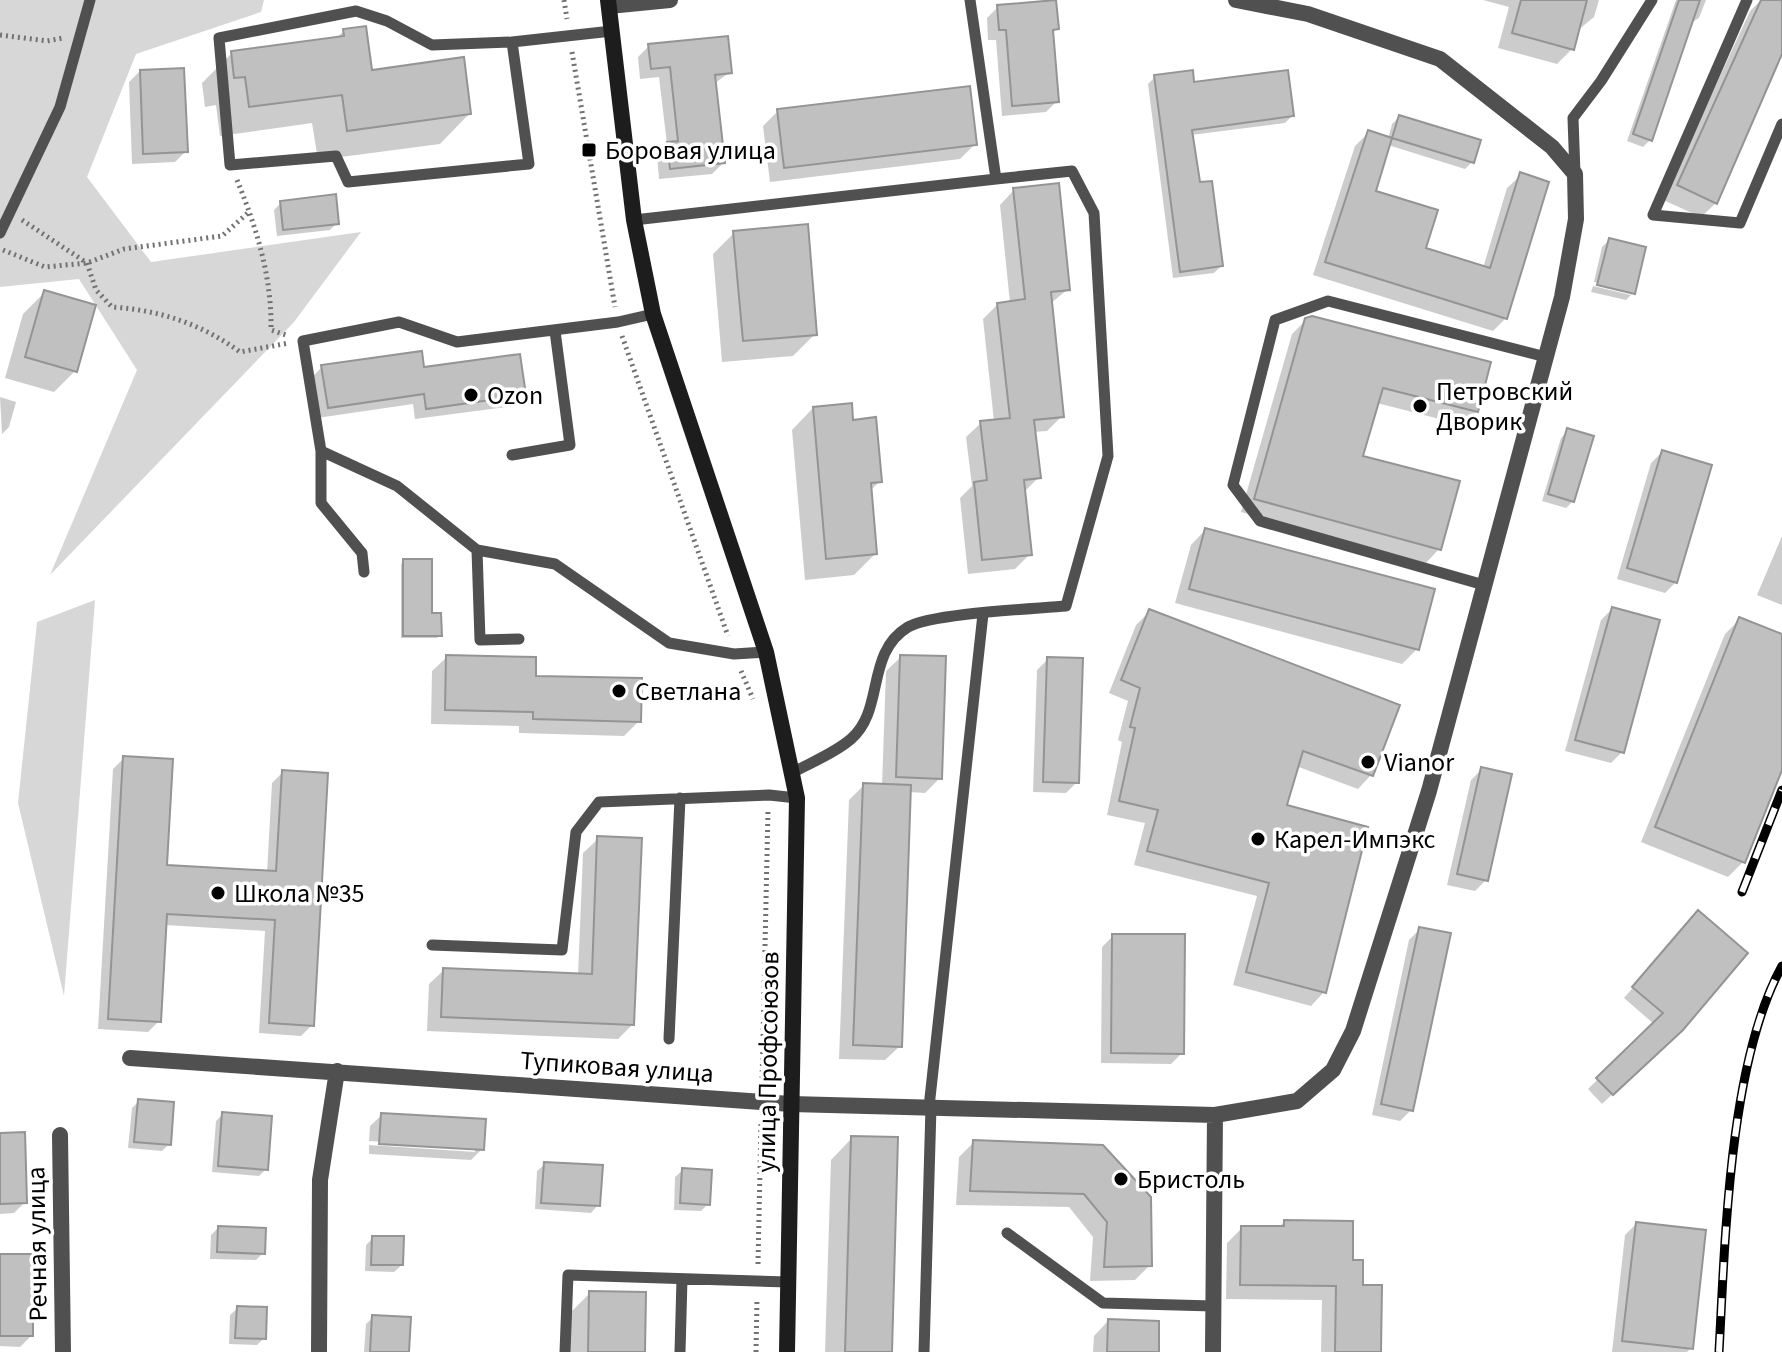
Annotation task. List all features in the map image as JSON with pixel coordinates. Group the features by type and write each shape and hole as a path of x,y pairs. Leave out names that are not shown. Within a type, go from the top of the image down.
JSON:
{"main road":[{"path":"609,3 634,220 653,314 766,652 792,773"},
{"name":"улица Профсоюзов","path":"787,1352 797,798 792,773"}],"street":[{"path":"609,3 670,0"},
{"path":"1236,0 1308,14 1440,59 1552,147 1575,174"},
{"name":"Тупиковая улица","path":"130,1058 791,1104 1215,1115 1297,1101 1333,1070 1353,1031 1429,791 1562,297 1576,219 1575,174"},
{"path":"319,1352 320,1180 337,1071"},
{"path":"1213,1352 1215,1115"},
{"name":"Речная улица","path":"60,1135 63,1352"}],"lane":[{"path":"0,233 60,107 90,0"},
{"path":"970,0 996,179"},
{"path":"1575,174 1573,118 1601,81 1652,0"},
{"path":"1747,0 1653,215 1740,223 1782,124"},
{"path":"512,42 529,164 348,182 336,156 230,165 219,38 356,11 387,21 432,45 512,42 612,31"},
{"path":"634,220 1072,171 1094,213 1108,456 1066,606 983,614 909,627 885,649 870,710 852,739 792,773"},
{"path":"1484,585 1260,521 1233,485 1275,320 1328,301 1546,357"},
{"path":"364,572 362,553 321,503 321,451 303,341 399,322 457,342 618,322 653,314"},
{"path":"512,455 570,445 555,331"},
{"path":"321,451 397,486 477,550 555,564 669,643 734,654 766,652"},
{"path":"477,550 480,640 519,639"},
{"path":"924,1352 930,1107 983,614"},
{"path":"432,945 562,950 576,832 599,802 769,795 797,798"},
{"path":"669,1039 680,798"},
{"path":"1007,1233 1103,1303 1213,1306"},
{"path":"565,1352 568,1275 788,1282"},
{"path":"680,1352 682,1279"}],"path":[{"path":"564,0 618,322 734,654 756,705"},
{"path":"0,35 47,41 80,35"},
{"path":"230,165 250,211 271,292 271,330 303,341"},
{"path":"0,249 45,267 87,263 124,249 222,236 250,211"},
{"path":"12,213 87,263 96,290 112,307 152,309 218,336 240,352 303,341"},
{"path":"756,1352 769,795"}],"shaded area":[{"path":"0,0 264,0 261,12 136,54 87,177 151,262 361,232 294,322 50,575 137,370 79,279 0,287"},
{"path":"95,600 64,996 18,803 37,622"}],"building":[{"path":"1056,0 1059,29 1053,30 1059,102 1012,106 1006,30 999,30 997,5"},
{"path":"1521,0 1587,0 1574,50 1512,33"},
{"path":"1679,0 1700,0 1652,141 1633,134"},
{"path":"1761,0 1782,0 1782,54 1717,204 1677,185"},
{"path":"366,26 372,70 464,57 471,114 347,131 342,95 249,107 245,77 234,78 231,51 344,36 343,29"},
{"path":"728,36 732,73 715,75 725,163 670,169 667,142 678,141 670,67 651,69 648,44"},
{"path":"184,68 188,152 143,154 140,70"},
{"path":"1193,70 1194,82 1288,70 1294,116 1192,130 1200,182 1212,181 1223,266 1180,272 1154,75"},
{"path":"970,86 977,145 784,168 777,109"},
{"path":"1399,115 1481,140 1474,163 1392,138"},
{"path":"1368,130 1392,138 1376,191 1438,210 1426,248 1490,268 1520,172 1549,182 1507,319 1325,262"},
{"path":"1059,183 1070,290 1051,292 1064,417 1034,420 1041,478 1024,480 1032,555 982,560 974,482 987,480 980,421 1010,418 997,303 1025,299 1013,188"},
{"path":"336,194 339,224 283,230 280,201"},
{"path":"808,224 817,335 743,341 733,231"},
{"path":"1609,238 1646,247 1635,294 1597,285"},
{"path":"44,290 96,305 77,372 25,357"},
{"path":"1312,316 1491,362 1478,412 1383,388 1363,456 1460,481 1441,550 1254,499 1305,318"},
{"path":"422,351 424,367 520,354 526,395 426,409 424,394 328,408 321,365"},
{"path":"852,403 853,420 876,417 882,482 871,483 877,554 826,559 813,407"},
{"path":"1567,428 1594,436 1574,502 1548,494"},
{"path":"1662,450 1712,465 1677,583 1627,568"},
{"path":"1205,528 1435,589 1419,650 1189,589"},
{"path":"403,559 432,559 432,613 441,613 442,636 403,636"},
{"path":"1612,607 1660,620 1624,753 1575,740"},
{"path":"1149,609 1400,705 1373,776 1303,751 1287,805 1368,827 1326,993 1246,972 1269,883 1147,851 1158,810 1119,801 1135,728 1130,727 1140,688 1121,680"},
{"path":"1739,617 1782,634 1782,770 1745,863 1655,827"},
{"path":"446,655 536,657 536,676 642,678 641,722 533,719 533,712 445,710"},
{"path":"900,655 946,656 942,779 896,777"},
{"path":"1047,657 1083,658 1079,783 1043,782"},
{"name":"Школа №35","path":"123,756 173,759 167,865 276,871 282,770 328,773 314,1026 269,1023 275,920 167,914 161,1022 108,1019"},
{"path":"1481,767 1512,774 1488,881 1457,874"},
{"path":"863,783 911,785 902,1047 853,1045"},
{"path":"597,836 642,838 634,1025 441,1017 443,968 592,974"},
{"path":"1698,910 1748,953 1683,1030 1613,1095 1596,1078 1663,1013 1632,987"},
{"path":"1419,927 1451,933 1413,1111 1381,1104"},
{"path":"1112,934 1185,934 1184,1054 1111,1053"},
{"path":"138,1099 174,1102 171,1145 134,1142"},
{"path":"222,1112 272,1116 268,1170 218,1166"},
{"path":"381,1113 486,1119 484,1150 379,1144"},
{"path":"25,1132 27,1203 0,1204 0,1133"},
{"path":"851,1136 898,1137 892,1352 845,1352"},
{"path":"973,1140 1103,1145 1151,1197 1152,1266 1104,1267 1107,1222 1084,1194 970,1191"},
{"path":"544,1162 603,1165 600,1206 541,1203"},
{"path":"682,1168 712,1170 710,1205 680,1203"},
{"path":"1284,1220 1353,1221 1353,1260 1363,1260 1363,1285 1382,1285 1381,1352 1335,1352 1336,1286 1240,1285 1241,1226 1284,1226"},
{"path":"1636,1222 1706,1230 1693,1349 1622,1341"},
{"path":"218,1226 266,1228 265,1254 217,1252"},
{"path":"372,1236 404,1236 403,1265 371,1265"},
{"path":"0,1254 33,1254 33,1336 0,1336"},
{"path":"589,1291 646,1292 645,1352 588,1352"},
{"path":"237,1306 267,1307 266,1339 235,1338"},
{"path":"372,1315 411,1317 409,1352 370,1352"},
{"path":"1108,1319 1159,1321 1159,1352 1107,1352"}],"railway":[{"path":"1742,892 1782,790"},
{"path":"1719,1352 1728,1207 1740,1101 1764,1006 1782,966"}],"place":[{"name":"Боровая улица","path":"589,150"},
{"name":"Ozon","path":"471,395"},
{"name":"Петровский Дворик","path":"1420,406"},
{"name":"Светлана","path":"619,691"},
{"name":"Vianor","path":"1368,762"},
{"name":"Карел-Импэкс","path":"1258,839"},
{"name":"Школа №35","path":"218,893"},
{"name":"Бристоль","path":"1121,1179"}]}
